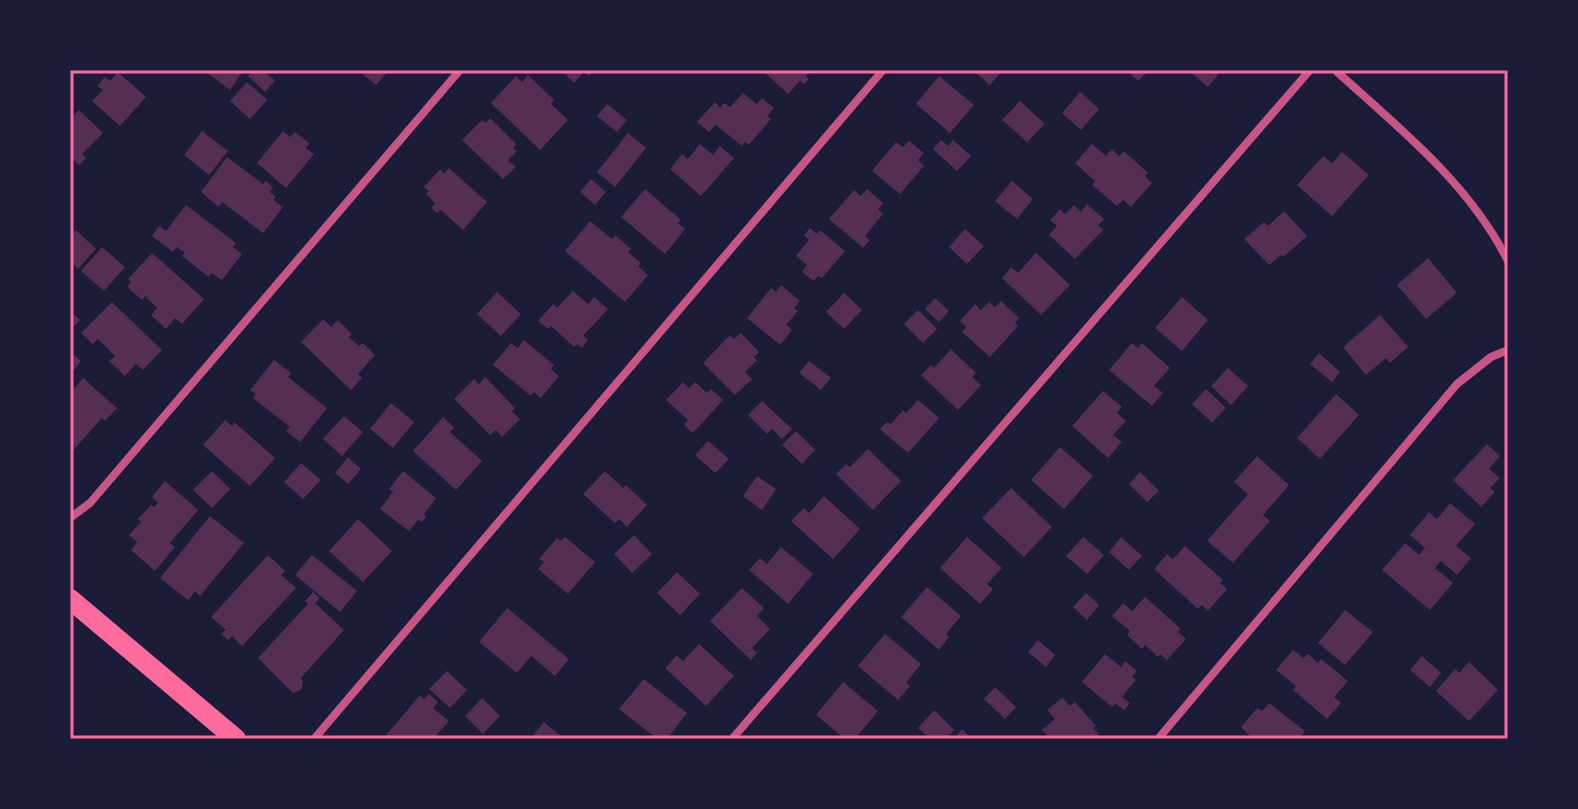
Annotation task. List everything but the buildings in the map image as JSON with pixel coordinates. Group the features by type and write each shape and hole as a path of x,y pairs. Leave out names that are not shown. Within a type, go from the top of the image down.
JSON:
{"main road":[{"path":"70,599 236,739"}],"street":[{"path":"70,518 90,503 460,70"},
{"path":"314,739 883,70"},
{"path":"732,739 1310,70"},
{"path":"1335,70 1425,152 1492,231 1508,261"},
{"path":"1158,739 1457,384 1491,357 1508,350"}]}
